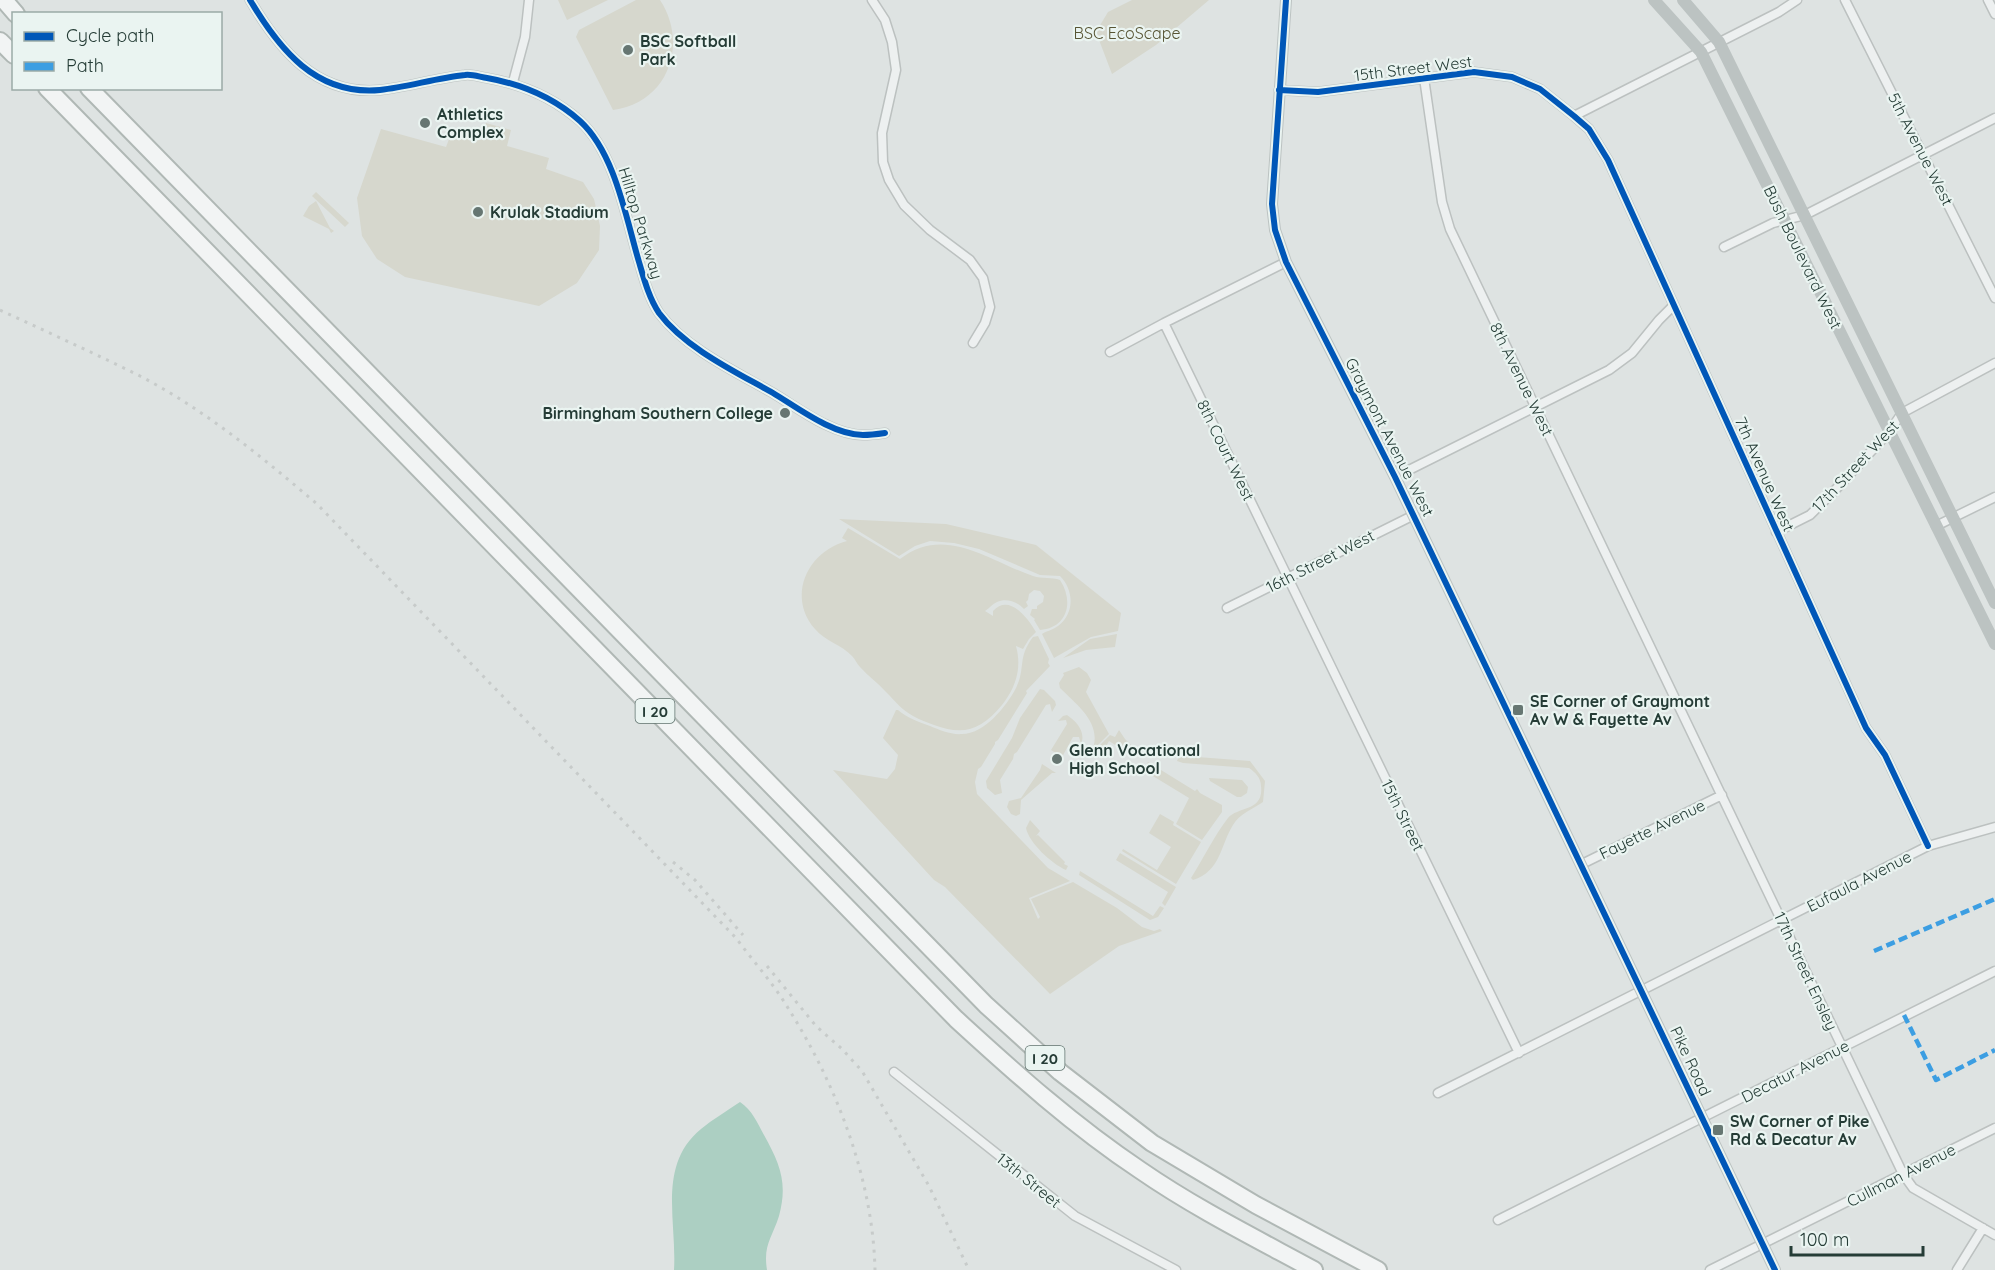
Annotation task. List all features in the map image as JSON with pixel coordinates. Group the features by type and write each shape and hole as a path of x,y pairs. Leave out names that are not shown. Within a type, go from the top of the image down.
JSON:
{"highway":[{"path":"4,0 16,12"},
{"path":"0,41 12,53"},
{"name":"I 20","path":"49,90 956,1019 1043,1098 1139,1170 1205,1212 1314,1270"},
{"name":"I 20","path":"91,90 1002,1020 1059,1072 1152,1143 1256,1205 1378,1270"}],"main road":[{"name":"Graymont Avenue West","path":"1286,0 1272,204 1275,230 1286,262 1414,515 1582,864"},
{"name":"Bush Boulevard West","path":"1654,0 1701,52 1995,644"},
{"name":"Bush Boulevard West","path":"1683,0 1719,42 1995,603"},
{"name":"Pike Road","path":"1582,864 1775,1270"}],"street":[{"name":"Hilltop Parkway","path":"250,0 266,27 283,49 301,66 323,80 352,89 378,90 467,75 513,82 548,98 580,121 596,139 612,171 646,286 658,310 672,328 715,360 836,430 861,435 885,433"},
{"path":"513,82 525,37 529,0"},
{"path":"872,0 885,20 892,42 896,70 882,133 883,162 889,180 904,205 930,230 970,260 983,278 990,306 985,323 973,343"},
{"path":"1574,116 1779,12 1797,0"},
{"name":"5th Avenue West","path":"1845,0 1995,298"},
{"path":"1988,0 1995,14"},
{"name":"15th Street West","path":"1279,90 1318,92 1474,72 1512,77 1540,89 1574,116"},
{"name":"8th Avenue West","path":"1424,78 1442,202 1450,229 1661,667"},
{"name":"7th Avenue West","path":"1574,116 1588,129 1608,160 1866,728 1886,755 1928,846"},
{"path":"1724,247 1773,223 1805,215 1995,118"},
{"path":"1110,352 1164,322 1286,262"},
{"path":"1395,477 1609,370 1632,353 1674,305"},
{"name":"8th Court West","path":"1164,322 1288,577"},
{"name":"17th Street West","path":"1776,532 1810,515 1889,432 1902,413 1995,363"},
{"path":"1936,526 1995,497"},
{"name":"16th Street West","path":"1227,608 1414,515"},
{"name":"15th Street","path":"1288,577 1519,1053"},
{"name":"17th Street Ensley","path":"1661,667 1903,1174 1913,1188 1995,1235"},
{"name":"Fayette Avenue","path":"1582,864 1722,795"},
{"name":"Eufaula Avenue","path":"1438,1093 1928,846 1995,827"},
{"name":"Decatur Avenue","path":"1498,1220 1995,971"},
{"name":"13th Street","path":"894,1072 1075,1216 1176,1270"},
{"name":"Cullman Avenue","path":"1710,1270 1995,1128"},
{"path":"1957,1270 1983,1228"}],"green space":[{"path":"558,0 608,0 567,20"},
{"name":"BSC Softball Park","path":"636,0 660,0 669,17 673,35 672,52 668,69 660,84 648,96 632,105 613,110 576,37 579,30"},
{"name":"BSC EcoScape","path":"1132,0 1209,0 1156,45 1112,74 1096,32 1108,12"},
{"name":"Krulak Stadium","path":"486,123 511,130 507,146 549,158 546,169 583,182 594,199 600,226 599,250 577,283 539,306 405,277 377,259 362,236 357,198 381,129 446,147 451,134 481,140"},
{"path":"316,192 349,223 345,227 312,196"},
{"path":"316,201 330,228 334,231 331,233 329,229 303,216 309,206"},
{"path":"839,519 946,524 1036,545 1121,613 1118,631 1091,637 1054,658 1042,634 1064,621 1070,608 1068,588 1060,576 1040,575 979,549 954,543 930,541 915,546 899,556"},
{"path":"848,528 900,559 917,549 934,545 950,545 967,549 1033,576 1060,580 1067,596 1066,612 1057,624 1049,628 1040,630 1035,619 1030,615 1032,609 1037,609 1037,606 1043,602 1044,596 1040,591 1034,590 1029,594 1026,602 1028,606 1024,609 1016,603 1005,600 995,603 985,611 993,616 993,611 999,606 1012,606 1023,614 1036,632 1023,649 1016,646 1017,677 1002,705 987,720 971,728 954,730 916,717 905,711 859,666 848,652 815,629 806,616 802,603 802,589 806,576 821,554 847,541 842,538"},
{"path":"1117,634 1115,647 1086,650 1063,658 1090,639"},
{"path":"1038,636 1050,666 1026,691 1027,693 978,769 975,782 977,794 1048,868 1070,881 1029,898 1038,919 1040,917 1031,899 1073,882 1117,908 1142,927 1162,931 1119,946 1050,994 945,887 934,880 833,770 887,779 895,769 898,755 883,738 896,710 917,721 954,734 970,733 986,724 994,718 1012,695 1021,675 1023,657 1028,644 1033,637"},
{"path":"1079,667 1087,673 1091,680 1086,692 1109,734 1092,751 1095,741 1091,724 1081,709 1060,688 1059,683 1063,673"},
{"path":"1040,689 1055,701 1056,705 1052,712 1050,704 1046,705 1000,780 1002,793 995,795 987,788 986,781 1012,738 1020,718"},
{"path":"1067,715 1077,724 1082,740 1081,744 1079,737 1073,737 1062,757 1051,750 1067,724 1066,720 1058,721"},
{"path":"1119,730 1135,749 1131,755 1109,741 1101,755 1099,754 1097,748 1110,735 1115,737"},
{"path":"1180,754 1250,761 1265,781 1263,802 1236,821 1215,864 1209,871 1193,880 1191,878 1228,818 1259,800 1261,783 1249,768 1183,763 1177,761"},
{"path":"1148,762 1222,805 1222,812 1202,840 1176,824 1189,798 1143,770"},
{"path":"1042,764 1056,773 1052,773 1021,800 1020,814 1016,816 1011,814 1007,807 1009,801 1021,798"},
{"path":"1209,778 1242,780 1248,787 1247,793 1237,797 1210,781"},
{"path":"1160,814 1201,842 1176,884 1122,851 1123,849 1157,870 1171,847 1149,833"},
{"path":"1030,820 1040,831 1036,836 1038,835 1065,862 1064,864 1068,866 1066,870 1048,858 1036,846 1026,828"},
{"path":"1120,853 1176,887 1165,906 1162,903 1168,892 1116,860"},
{"path":"1080,871 1153,916 1160,906 1164,908 1158,917 1150,920 1079,875"}],"shaded area":[{"path":"740,1102 754,1117 770,1145 781,1174 782,1204 767,1248 767,1270 674,1270 672,1195 679,1159 687,1143 701,1129"}],"railway":[{"path":"0,310 123,367 164,389 232,435 317,504 736,938 788,1008 822,1068 836,1100 849,1133 867,1201 873,1236 875,1270"},
{"path":"673,862 695,880 743,935"},
{"path":"767,966 816,1026 862,1071 929,1186 969,1270"}],"marked path":[{"path":"1874,951 1995,899"},
{"path":"1904,1015 1936,1080 1995,1050"}],"cycle path":[{"path":"250,0 287,52 318,77 337,85 357,90 380,90 470,75 525,88 559,105 580,121 602,150 618,187 650,295 655,307 670,326 712,358 828,426 852,434 885,433"},
{"path":"1286,0 1272,204 1275,230 1286,262 1395,477 1775,1270"},
{"path":"1279,90 1318,92 1474,72 1512,77 1540,89 1589,129 1608,160 1866,728 1885,755 1928,846"}],"place":[{"name":"BSC Softball Park","path":"628,50"},
{"name":"Athletics Complex","path":"425,123"},
{"name":"Krulak Stadium","path":"478,212"},
{"name":"Birmingham Southern College","path":"785,413"},
{"name":"SE Corner of Graymont Av W & Fayette Av","path":"1518,710"},
{"name":"Glenn Vocational High School","path":"1057,759"},
{"name":"SW Corner of Pike Rd & Decatur Av","path":"1718,1130"}]}
